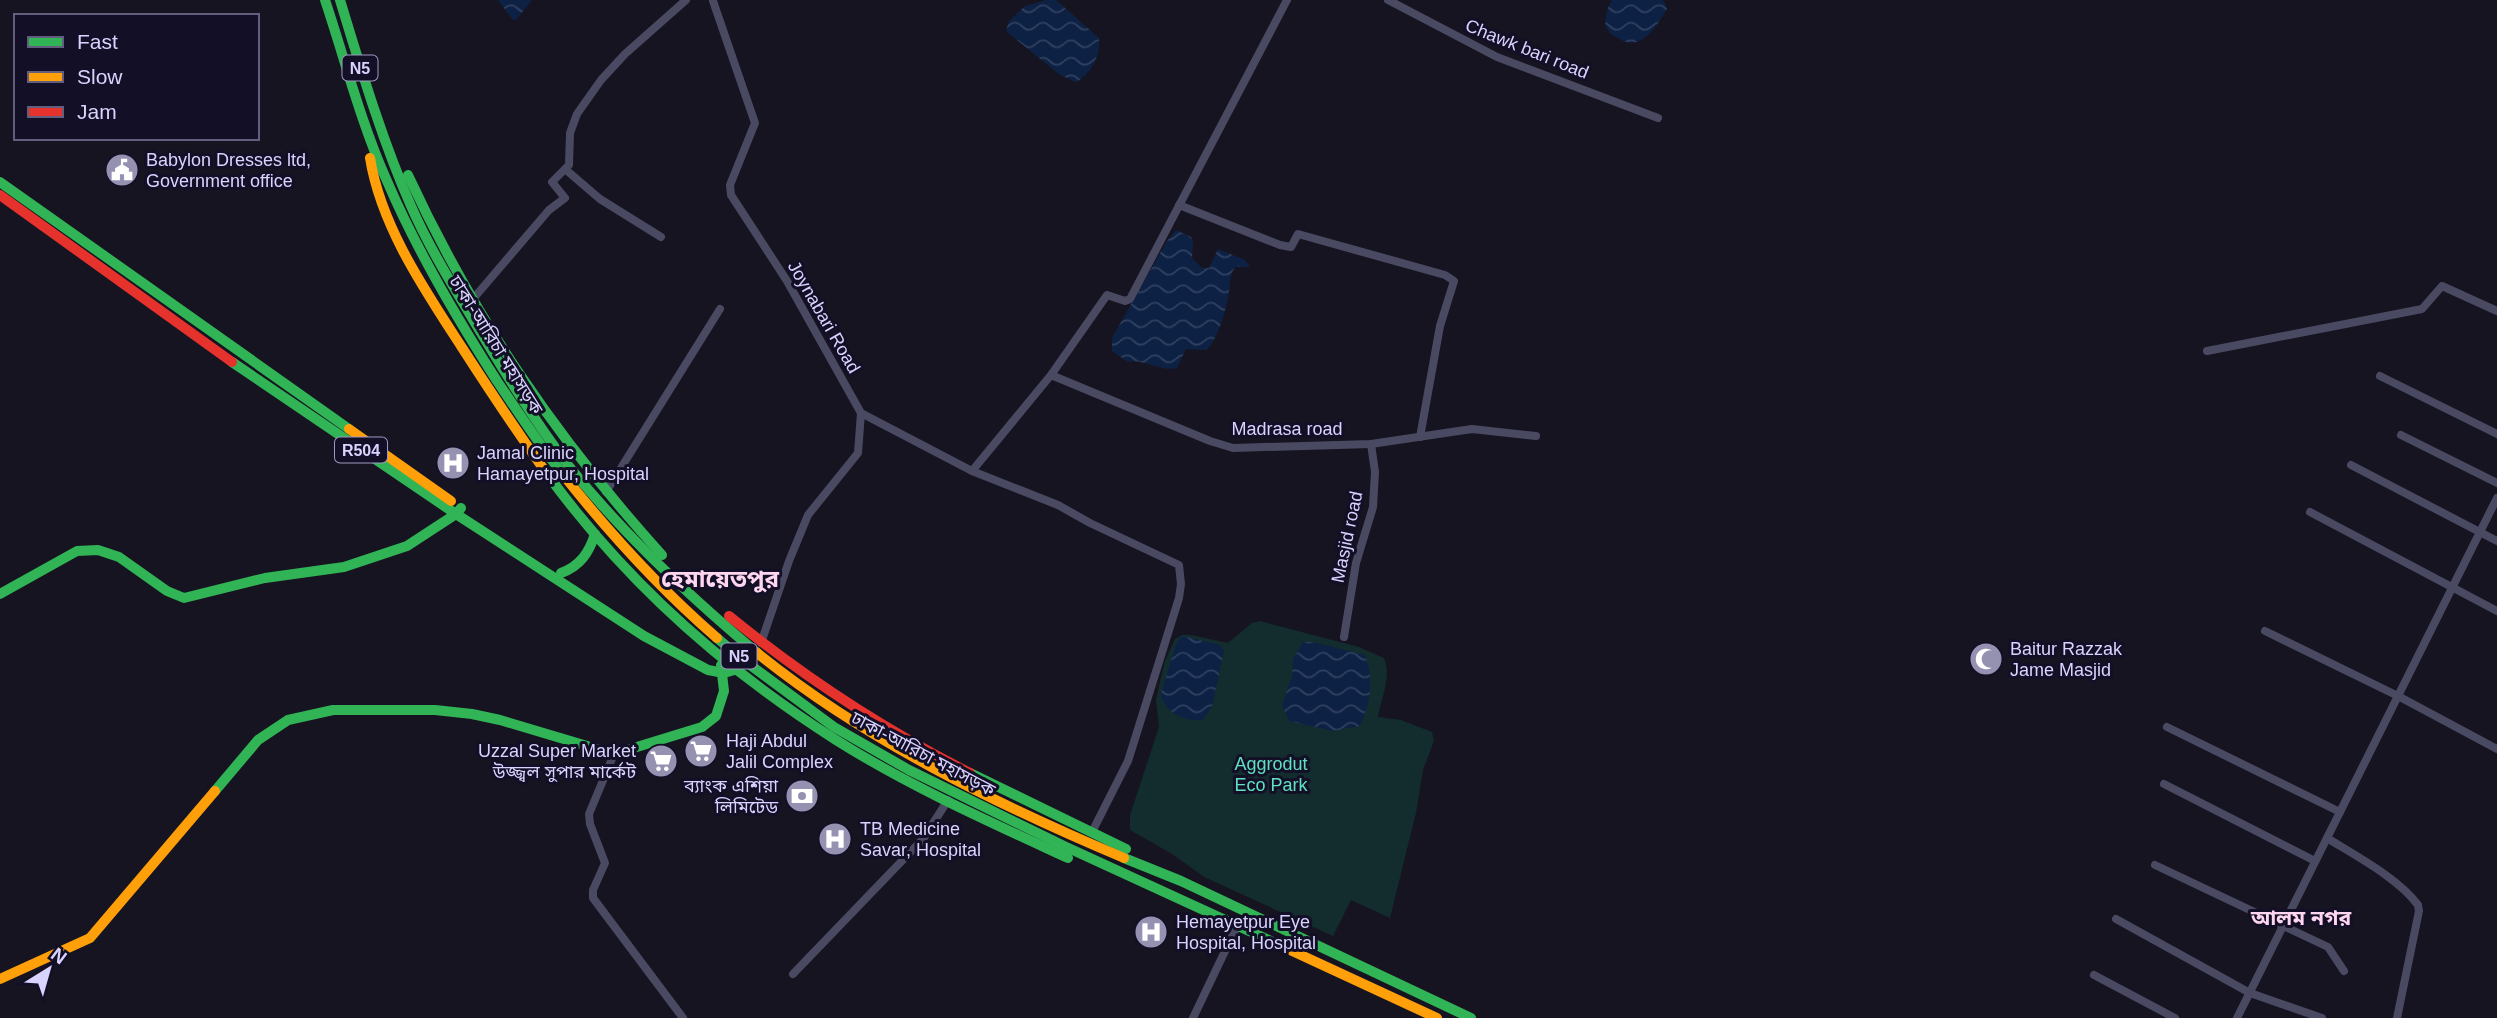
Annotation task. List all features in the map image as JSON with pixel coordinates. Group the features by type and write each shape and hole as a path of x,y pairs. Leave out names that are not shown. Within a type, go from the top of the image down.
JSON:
{"main road":[{"name":"ঢাকা-আরিচা মহাসড়ক","path":"325,0 370,138 386,180 422,257 533,436 605,528 672,599 742,659 834,727 909,770 1064,846 1437,1018"},
{"name":"N5","path":"340,0 356,56 384,135"},
{"name":"ঢাকা-আরিচা মহাসড়ক","path":"384,135 411,206 447,278 555,447 608,512 652,558 757,653 857,723 1006,803 1096,846 1178,880 1471,1018"},
{"path":"384,135 401,158 440,242 472,299 556,427 606,492 670,563 761,643 792,667 871,719 1139,856 1178,880"},
{"path":"370,138 370,165 382,202 443,319 544,472 595,534 668,611 728,667 868,759 1034,843 1141,892 1173,896"},
{"name":"R504","path":"0,182 458,511 648,629 711,663 728,667"},
{"name":"R504","path":"0,195 223,356 644,636 708,670 728,667"},
{"path":"0,594 77,551 98,550 119,557 167,591 184,598 265,578 344,567 407,546 458,511"},
{"path":"561,573 573,569 583,559 595,534"},
{"path":"0,979 90,938 258,740 288,720 332,710 435,710 500,720 614,754 702,727 716,716 721,705 728,667"}],"street":[{"path":"472,299 549,210 565,198 552,182 567,167 570,133 577,114 601,80 634,45 686,0"},
{"name":"Joynabari Road","path":"713,0 755,122 730,185 731,195 787,281 861,413"},
{"path":"972,471 1051,375 1107,295 1125,301 1130,299 1287,0"},
{"name":"Chawk bari road","path":"1388,0 1497,57 1658,118"},
{"path":"567,167 600,199 661,237"},
{"path":"1179,205 1280,245 1291,247 1298,234 1445,275 1454,281 1440,326 1420,437"},
{"path":"2207,351 2422,309 2442,286 2497,311"},
{"path":"606,492 720,309"},
{"name":"Madrasa road","path":"1051,375 1233,448 1371,444 1472,429 1536,436"},
{"path":"2380,376 2497,434"},
{"path":"761,643 808,515 858,453 861,413 972,471 1058,505 1090,523 1175,562 1180,569 1181,584 1177,605 1128,761 1092,832"},
{"path":"2401,435 2497,483"},
{"name":"Masjid road","path":"1344,637 1356,564 1373,507 1375,472 1371,444"},
{"path":"2351,466 2497,541"},
{"path":"2237,1018 2497,498"},
{"path":"2310,512 2497,611"},
{"path":"2265,631 2497,748"},
{"path":"2167,727 2340,812"},
{"path":"614,754 589,814 590,824 606,863 593,890 593,898 683,1018"},
{"path":"2164,785 2315,861"},
{"path":"793,974 923,839 948,800"},
{"path":"2327,838 2382,874 2418,905 2397,1018"},
{"path":"2155,865 2328,947 2344,971"},
{"path":"2116,919 2250,993 2322,1018"},
{"path":"1193,1018 1237,926"},
{"path":"2094,975 2175,1018"}],"green space":[{"name":"Aggrodut Eco Park","path":"1260,621 1359,647 1384,658 1387,672 1378,717 1401,720 1432,732 1434,741 1423,770 1416,813 1390,918 1351,900 1333,936 1204,877 1172,854 1130,830 1130,815 1159,727 1156,700 1159,686 1165,661 1175,639 1182,635 1191,635 1228,643 1252,623"}],"water":[{"path":"498,0 532,0 516,20 513,20"},
{"path":"1056,0 1099,38 1094,63 1076,82 1060,75 1006,31 1009,21 1025,6"},
{"path":"1612,0 1663,0 1667,9 1648,35 1636,42 1629,42 1613,36 1606,27 1607,10"},
{"path":"1176,230 1191,237 1192,258 1202,268 1209,268 1218,249 1245,260 1250,267 1235,267 1222,319 1207,350 1186,349 1177,368 1128,362 1112,351 1112,338 1167,241"},
{"path":"1182,636 1220,645 1224,651 1212,707 1202,720 1189,719 1171,711 1161,694 1176,644"},
{"path":"1303,642 1365,655 1370,673 1370,691 1360,726 1333,731 1289,721 1282,705 1292,676 1293,659"}],"traffic: fast":[{"path":"325,0 369,137 411,233 497,381 561,472"},
{"path":"340,0 381,130 411,206 448,277 518,393 568,465 611,515 706,609 756,652"},
{"path":"408,175 461,278 520,375 587,467 662,555"},
{"path":"0,182 349,429"},
{"path":"232,362 456,514 644,636 708,670 724,673 738,669"},
{"path":"545,471 575,511 642,585 715,652 754,683 836,740 892,773 1068,858"},
{"path":"0,594 77,551 98,550 119,557 167,591 184,598 265,578 344,567 407,546 461,508"},
{"path":"561,573 583,558 595,534"},
{"path":"717,638 834,727 909,770 1064,846 1275,943"},
{"path":"215,791 258,740 288,720 333,710 435,710 472,714 614,754 702,727 716,716 724,691 721,665"},
{"path":"970,773 1126,849"},
{"path":"1124,858 1181,881 1471,1018"}],"traffic: slow":[{"path":"370,158 384,208 406,256 447,324 545,471"},
{"path":"349,429 451,501"},
{"path":"561,472 635,559 717,638"},
{"path":"756,652 841,713 933,768 1028,816 1124,858"},
{"path":"0,979 90,938 215,791"},
{"path":"1275,943 1437,1018"}],"traffic: jam":[{"path":"0,195 232,362"},
{"path":"729,616 845,701 970,773"}],"place":[{"name":"Babylon Dresses ltd, Government office","path":"122,170"},
{"name":"Jamal Clinic Hamayetpur, Hospital","path":"453,463"},
{"name":"Baitur Razzak Jame Masjid","path":"1986,659"},
{"name":"Haji Abdul Jalil Complex","path":"701,751"},
{"name":"Uzzal Super Market উজ্জ্বল সুপার মার্কেট","path":"661,761"},
{"name":"ব্যাংক এশিয়া লিমিটেড","path":"802,796"},
{"name":"TB Medicine Savar, Hospital","path":"835,839"},
{"name":"Hemayetpur Eye Hospital, Hospital","path":"1151,932"}],"district":[{"name":"হেমায়েতপুর","path":"720,578"},
{"name":"আলম নগর","path":"2301,917"}]}
